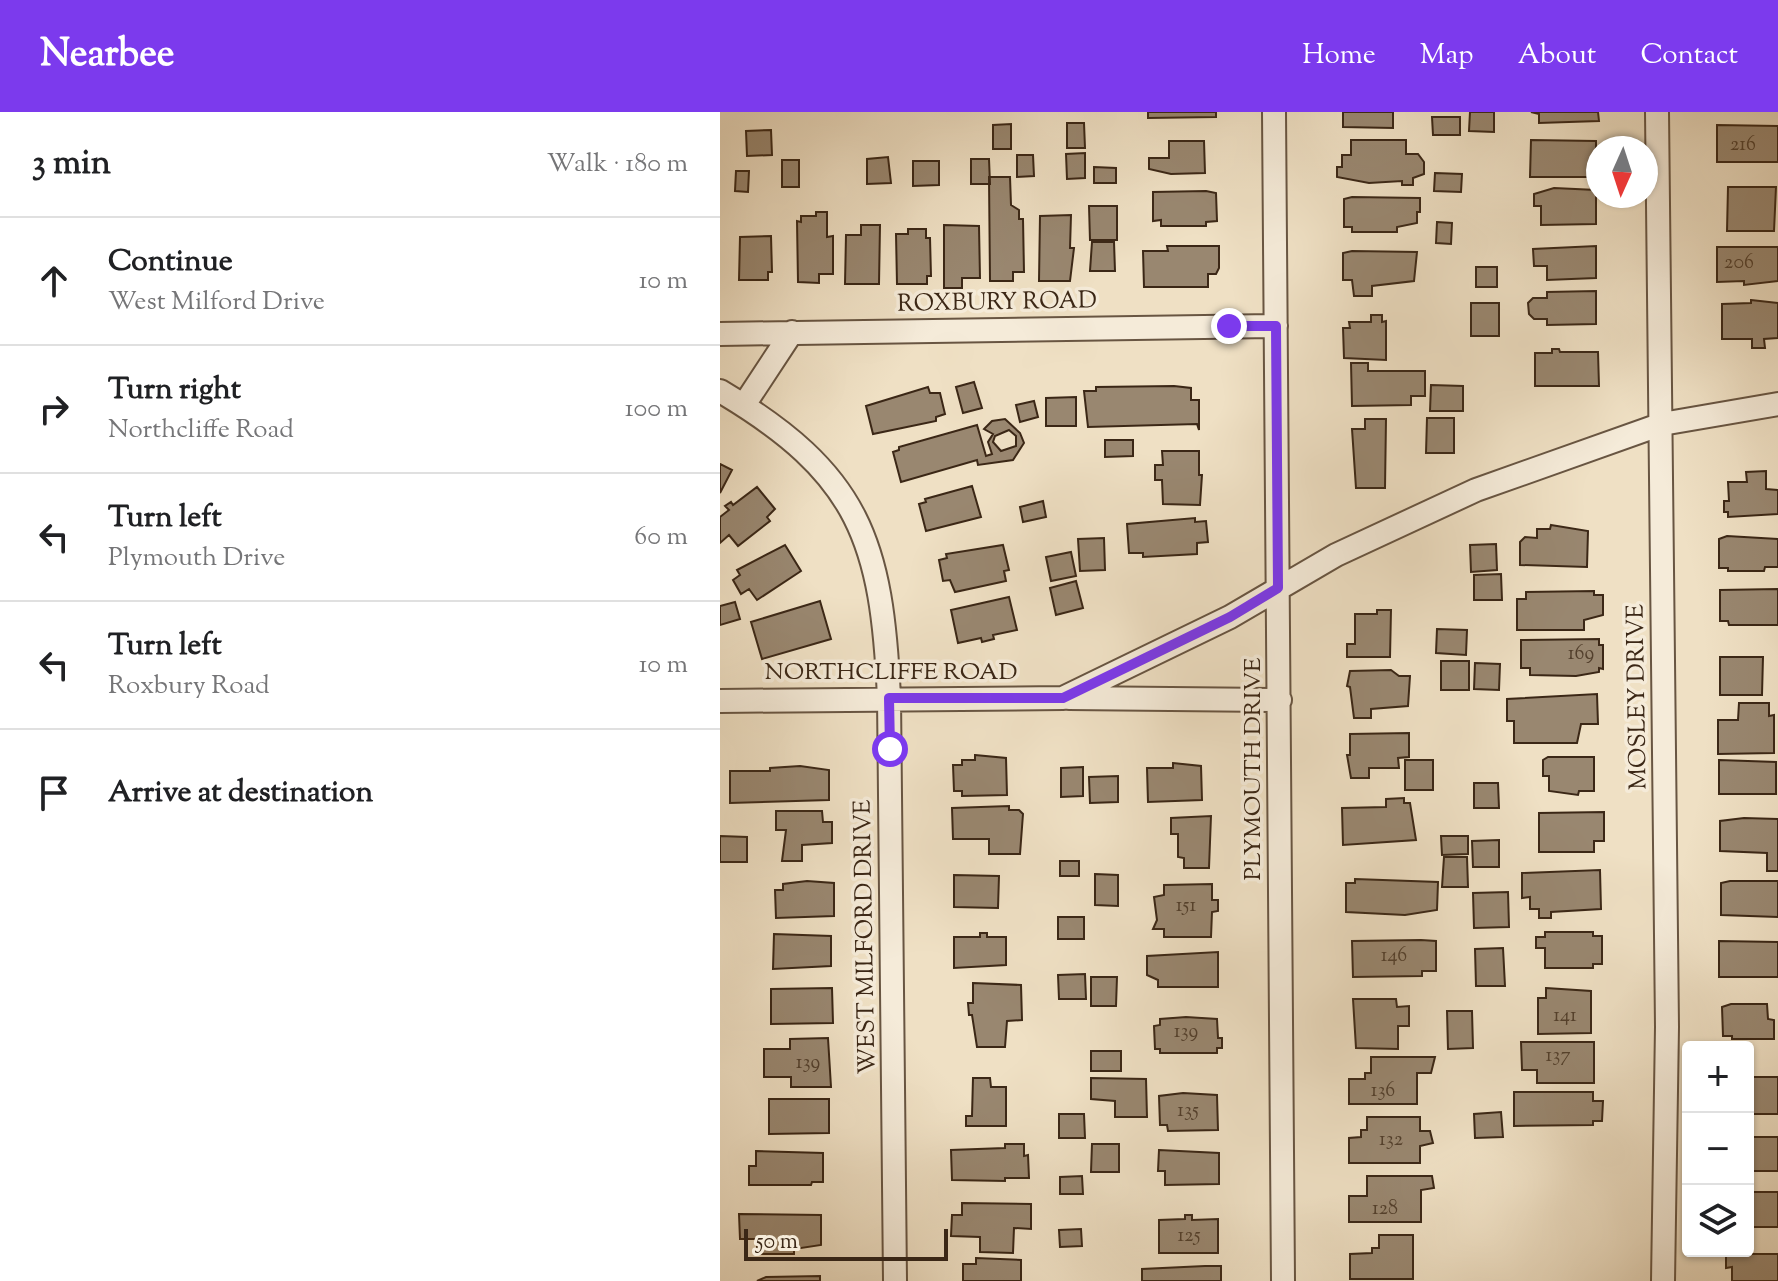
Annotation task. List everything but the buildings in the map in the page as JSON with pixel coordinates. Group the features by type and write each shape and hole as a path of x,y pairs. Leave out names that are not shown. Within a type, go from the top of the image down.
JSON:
{"street":[{"name":"PLYMOUTH DRIVE","path":"1274,112 1283,1281"},
{"name":"MOSLEY DRIVE","path":"1657,112 1667,1027 1663,1281"},
{"name":"ROXBURY ROAD","path":"720,334 1276,326"},
{"path":"744,405 792,332"},
{"name":"WEST MILFORD DRIVE","path":"720,391 765,418 817,463 844,495 872,555 886,628 889,698 895,1281"},
{"name":"NORTHCLIFFE ROAD","path":"1063,698 1230,617 1336,555 1476,490 1662,424 1778,404"},
{"name":"NORTHCLIFFE ROAD","path":"720,701 889,698 1280,700"}],"route":[{"path":"890,749 889,698 1063,698 1230,617 1278,588 1276,326 1229,326"}]}
